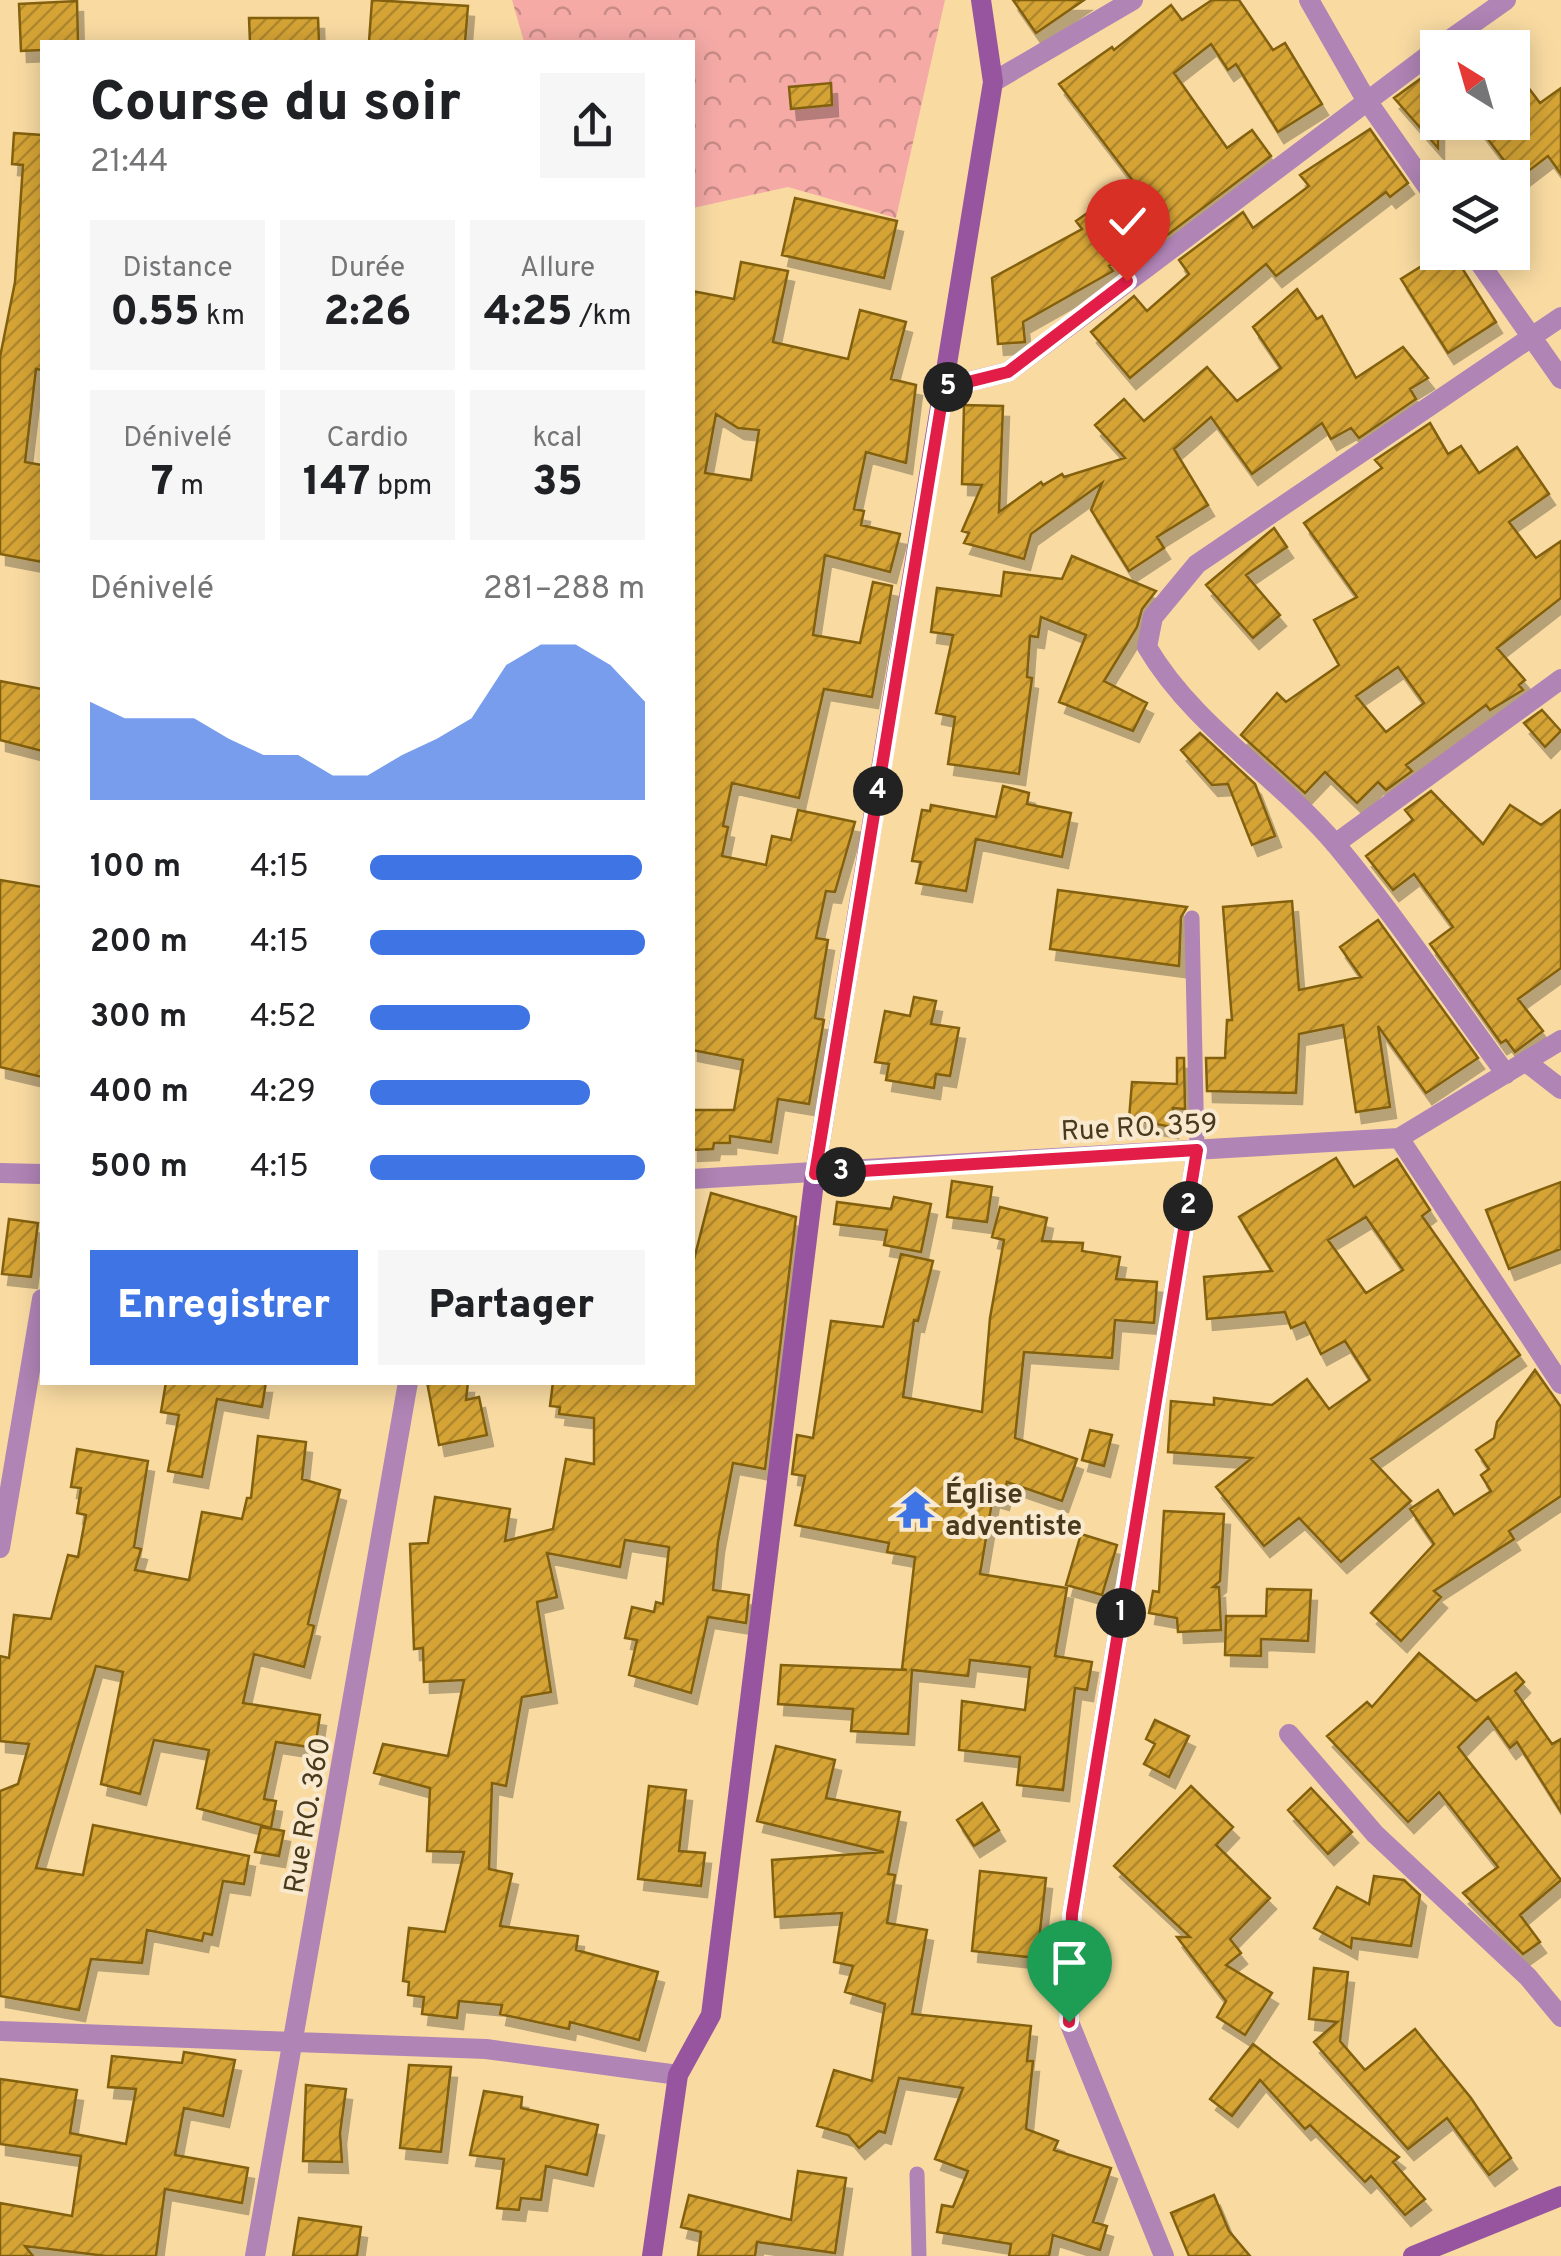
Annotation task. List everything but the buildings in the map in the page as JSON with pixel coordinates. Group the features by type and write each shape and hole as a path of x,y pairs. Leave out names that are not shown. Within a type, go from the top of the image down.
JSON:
{"street":[{"path":"652,2256 678,2075 711,2015 815,1174 993,82 981,0"},
{"path":"993,82 1133,0"},
{"path":"1309,0 1365,98 1420,176"},
{"path":"1464,30 1506,0"},
{"path":"944,388 1008,372 1365,98 1420,60"},
{"path":"1484,270 1561,379"},
{"path":"1506,1074 1335,844 1211,725 1159,667 1147,647 1153,617 1197,564 1561,317"},
{"path":"1335,844 1561,679"},
{"name":"Rue RO. 359","path":"695,1179 1399,1138 1561,1040"},
{"path":"1526,1062 1561,1089"},
{"path":"1399,1138 1561,1384"},
{"path":"1164,2256 1069,2022 1072,1914 1197,1150"},
{"path":"0,1174 40,1174"},
{"path":"0,1548 40,1311"},
{"name":"Rue RO. 360","path":"255,2256 296,2040 407,1385"},
{"path":"1289,1734 1375,1834 1528,1977 1561,2016"},
{"path":"0,2031 486,2048 678,2075"},
{"path":"1413,2256 1561,2196"}],"lane":[{"path":"1192,918 1197,1150"},
{"path":"917,2174 920,2256"}],"green space":[{"path":"512,0 945,0 896,218 788,187 695,208 695,40 523,40"}],"place":[{"name":"Église adventiste","path":"915,1509"}],"route":[{"path":"1069,2022 1072,1914 1197,1150 815,1174 944,388 1008,372 1127,281"}]}
